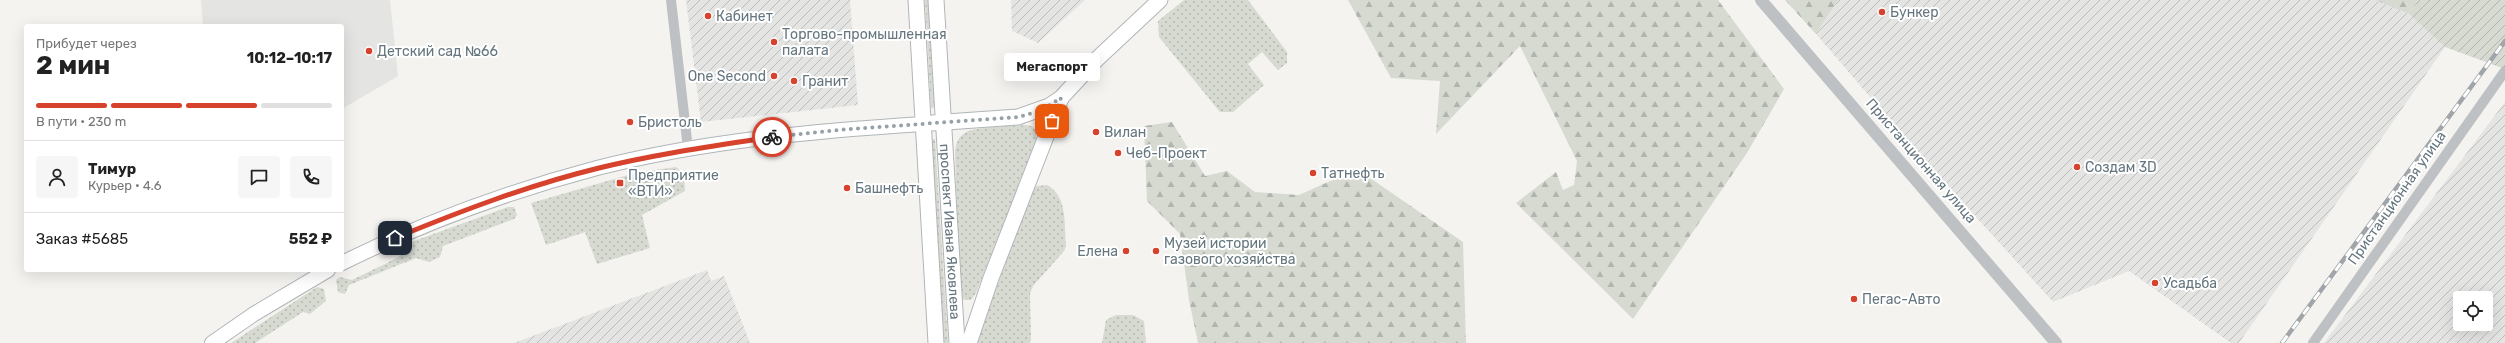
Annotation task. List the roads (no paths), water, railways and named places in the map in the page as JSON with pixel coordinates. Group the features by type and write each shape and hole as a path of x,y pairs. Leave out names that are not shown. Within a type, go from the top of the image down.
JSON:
{"main road":[{"name":"проспект Ивана Яковлева","path":"916,0 936,343"},
{"name":"проспект Ивана Яковлева","path":"936,0 957,343"},
{"path":"344,262 439,220 530,189 597,169 688,150 838,130 1018,117 1040,111 1061,98 1097,59 1160,0"},
{"path":"969,343 993,271 1061,98"},
{"path":"212,343 254,314 325,272"}],"street":[{"path":"671,0 688,150"},
{"name":"Пристанционная улица","path":"1761,0 2056,343"},
{"name":"Пристанционная улица","path":"2313,343 2505,71"}],"railway":[{"path":"2282,343 2505,41"}],"place":[{"name":"Бункер","path":"1882,12"},
{"name":"Кабинет","path":"708,16"},
{"name":"Торгово-промышленная палата","path":"774,42"},
{"name":"Детский сад №66","path":"369,51"},
{"name":"One Second","path":"774,76"},
{"name":"Гранит","path":"794,81"},
{"name":"Мегаспорт","path":"1052,121"},
{"name":"Бристоль","path":"630,122"},
{"name":"Вилан","path":"1096,132"},
{"name":"Чеб-Проект","path":"1118,153"},
{"name":"Создам 3D","path":"2077,167"},
{"name":"Татнефть","path":"1313,173"},
{"name":"Предприятие «ВТИ»","path":"620,183"},
{"name":"Башнефть","path":"847,188"},
{"name":"Елена","path":"1126,251"},
{"name":"Музей истории газового хозяйства","path":"1156,251"},
{"name":"Усадьба","path":"2155,283"},
{"name":"Пегас-Авто","path":"1854,299"}]}
